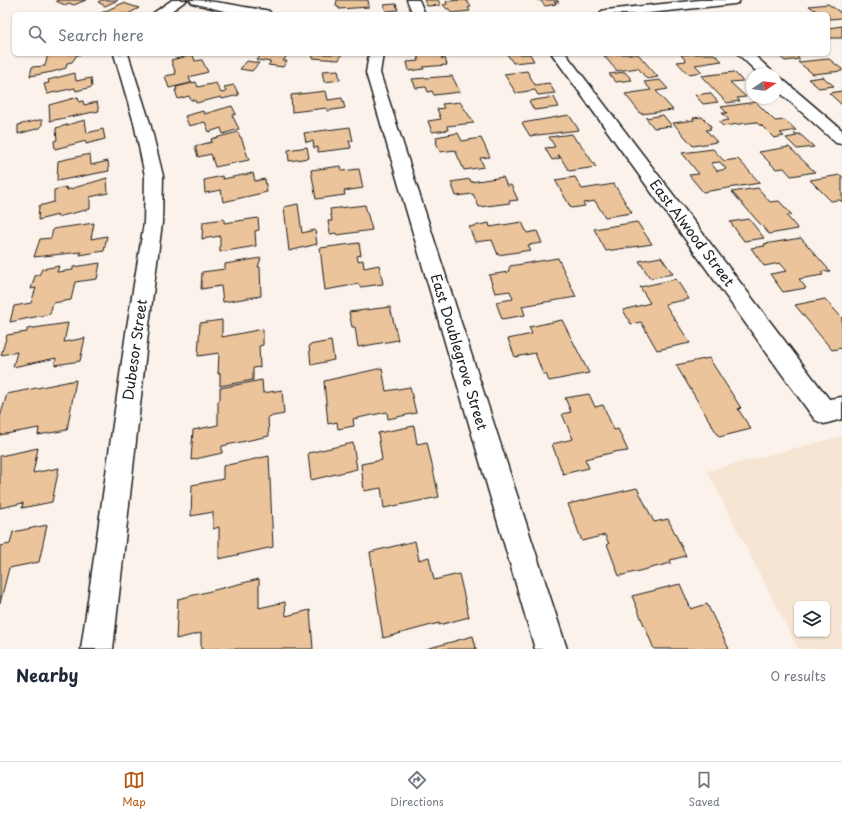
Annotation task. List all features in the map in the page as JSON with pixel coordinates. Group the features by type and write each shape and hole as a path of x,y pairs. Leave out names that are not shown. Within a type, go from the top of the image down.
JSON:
{"street":[{"path":"161,12 181,0"},
{"path":"196,0 250,12"},
{"path":"412,0 418,12"},
{"path":"624,12 734,0"},
{"name":"Dubesor Street","path":"97,649 153,222 154,176 142,123 122,56"},
{"name":"East Doublegrove Street","path":"376,56 373,73 551,649"},
{"name":"East Alwood Street","path":"562,56 833,410"},
{"path":"747,56 761,68"},
{"path":"782,86 842,139"}],"shaded area":[{"path":"842,436 842,649 798,649 707,471"}],"building":[{"path":"86,0 74,5 69,3 65,5 56,1"},
{"path":"101,0 118,0 105,6 98,2"},
{"path":"337,0 368,0 369,7 339,9 336,5"},
{"path":"424,0 438,0 441,5 427,6"},
{"path":"466,0 471,7 468,8 470,11 450,12 443,5 447,4 446,1"},
{"path":"540,0 557,0 559,2 554,2 556,4 545,6"},
{"path":"123,3 139,8 132,12 103,12"},
{"path":"396,4 398,10 386,11 384,5"},
{"path":"828,4 840,12 842,18 830,19 830,12 818,12 809,6"},
{"path":"842,26 842,38 830,38 830,28"},
{"path":"48,56 76,56 72,62 67,63 66,68 30,76 32,67 45,66"},
{"path":"193,56 195,61 202,60 208,72 189,77 191,83 169,88 165,76 176,74 171,60"},
{"path":"260,56 287,56 283,61 287,61 283,67 268,65 271,62 257,60"},
{"path":"313,56 341,56 339,60 312,58"},
{"path":"418,56 441,56 442,59 445,58 447,65 423,67 424,69 409,71 407,62 419,61"},
{"path":"508,56 531,56 534,61 513,63"},
{"path":"604,56 640,56 658,77 647,79 638,68 617,71"},
{"path":"682,56 716,56 722,61 695,65 702,72 688,74 677,62 686,61"},
{"path":"779,56 796,56 800,59 785,61"},
{"path":"829,59 842,69 842,71 813,74 798,62"},
{"path":"247,61 259,63 252,71 240,69"},
{"path":"338,70 340,80 324,82 322,71"},
{"path":"527,71 535,85 549,83 555,93 538,95 535,90 516,93 504,74"},
{"path":"625,72 632,80 616,82 609,74"},
{"path":"734,72 743,81 730,82 746,97 737,98 740,101 727,103 701,76"},
{"path":"75,73 76,81 91,78 92,87 76,91 75,88 47,94 44,84 49,83 48,80"},
{"path":"452,76 460,92 434,95 432,91 428,92 426,87 416,88 412,79"},
{"path":"823,77 834,86 819,88 808,79"},
{"path":"660,80 668,89 656,91 673,110 641,114 625,94 651,90 644,82"},
{"path":"196,82 198,87 216,83 221,93 226,92 224,87 234,85 239,95 222,99 221,97 196,103 195,100 191,100 189,96 178,99 175,90 177,90 176,87"},
{"path":"326,91 328,100 342,98 345,108 327,111 327,108 292,112 291,95"},
{"path":"842,91 842,105 829,93"},
{"path":"710,93 718,102 703,104 695,95"},
{"path":"78,97 79,102 83,101 84,105 97,102 99,111 50,121 49,105"},
{"path":"554,97 559,107 534,110 529,101"},
{"path":"460,102 474,123 447,126 448,130 432,132 428,121 441,119 437,109 444,108 442,104"},
{"path":"746,103 758,104 775,121 785,120 796,130 780,133 784,136 774,138 756,122 723,126 719,122 729,120 722,113 727,113 721,107"},
{"path":"232,106 236,114 232,115 239,129 223,134 221,128 209,132 205,122 189,126 185,116 203,111 204,114"},
{"path":"569,115 579,130 530,136 522,123"},
{"path":"663,115 672,126 654,128 646,118"},
{"path":"702,117 712,127 709,127 711,129 706,130 717,142 693,146 673,123 694,120 693,118"},
{"path":"42,120 42,126 40,128 18,134 18,125"},
{"path":"85,120 87,133 103,129 105,139 86,144 86,141 55,149 54,141 57,140 56,128"},
{"path":"350,127 353,141 349,141 351,148 318,152 318,147 314,148 313,141 306,142 304,133"},
{"path":"238,132 249,160 215,167 211,154 198,157 195,146 212,142 211,139"},
{"path":"458,133 462,141 481,138 490,157 480,158 484,167 464,170 455,150 440,152 436,142 436,137"},
{"path":"572,134 596,167 569,171 559,155 560,158 552,160 545,148 555,147 549,137"},
{"path":"794,134 799,134 814,147 797,149 786,138 797,136"},
{"path":"307,147 309,158 289,161 288,150"},
{"path":"789,147 815,172 791,176 784,168 776,169 759,152"},
{"path":"713,149 724,161 738,159 760,183 703,192 689,175 699,174 682,153","holes":["720,162 726,169 717,171 711,163"]},
{"path":"90,154 91,165 108,161 109,171 57,181 58,161"},
{"path":"341,166 342,171 359,169 363,188 344,191 345,195 316,199 311,170"},
{"path":"253,173 255,181 265,179 267,192 223,202 221,190 205,193 204,180 222,176 223,179"},
{"path":"840,175 842,176 842,202 840,200 831,201 810,180"},
{"path":"503,177 507,186 511,185 518,200 509,201 510,203 479,207 473,194 456,196 451,182 470,179 471,182"},
{"path":"575,177 582,189 614,184 632,213 605,217 595,201 583,203 585,206 571,208 555,180"},
{"path":"107,178 108,193 90,197 90,209 38,220 39,206 54,202 54,190 66,187 67,190"},
{"path":"758,188 770,202 779,201 792,215 787,216 798,229 769,234 732,192"},
{"path":"298,204 302,233 315,230 317,244 289,251 284,207"},
{"path":"365,205 372,230 337,235 336,233 330,234 328,221 332,221 330,209"},
{"path":"258,218 259,230 255,231 256,246 220,252 220,236 202,239 203,222 224,219 224,223"},
{"path":"749,219 764,238 744,241 730,222"},
{"path":"522,222 527,233 537,231 542,243 528,245 531,250 498,255 492,240 475,242 469,227 489,223 490,227"},
{"path":"637,222 652,244 606,251 594,229"},
{"path":"94,223 91,239 107,236 104,251 80,255 81,252 34,257 40,239 51,238 53,229"},
{"path":"801,238 830,271 821,272 823,275 799,279 806,288 783,292 770,274 787,271 780,263 764,266 751,248 765,246 764,244"},
{"path":"359,243 361,255 357,256 358,261 363,260 364,268 379,265 383,284 360,287 359,284 325,290 320,248"},
{"path":"661,257 673,274 650,278 639,261"},
{"path":"261,258 258,267 260,267 261,296 223,302 221,286 201,289 202,272 225,269 225,264"},
{"path":"558,258 576,297 522,306 525,315 502,319 496,302 513,299 510,291 495,293 489,275 508,272 510,266"},
{"path":"100,263 97,279 75,282 71,300 53,303 50,314 10,322 14,306 31,303 36,288 31,289 35,276 39,275 42,269 59,266 57,272 73,270 73,267"},
{"path":"676,279 689,299 665,304 690,343 657,350 641,322 631,324 623,310 650,303 640,287"},
{"path":"825,299 842,318 842,348 832,350 795,305"},
{"path":"390,307 398,340 358,347 355,327 352,327 349,312"},
{"path":"222,320 222,337 263,329 263,345 259,346 260,367 253,368 253,380 220,386 220,373 218,374 219,353 198,356 200,323"},
{"path":"562,320 589,373 549,381 546,374 543,374 535,353 515,357 508,339 532,334 529,327"},
{"path":"68,323 64,342 85,338 80,361 55,365 56,358 13,367 17,352 1,355 7,335 27,332 27,329"},
{"path":"331,341 334,360 311,365 309,345"},
{"path":"709,358 741,408 738,409 751,429 719,437 676,365"},
{"path":"382,368 386,391 410,387 416,413 388,419 387,412 353,419 354,426 338,429 337,422 328,424 324,381"},
{"path":"76,380 67,430 38,435 39,428 0,435 0,417 7,394"},
{"path":"262,380 263,393 282,390 284,414 268,417 269,436 222,446 222,453 191,460 193,430 218,425 218,401 220,400 220,388"},
{"path":"589,394 595,407 603,405 614,430 618,429 628,451 619,451 585,459 589,468 563,474 552,444 573,439 562,414 571,412 565,398"},
{"path":"414,426 417,444 427,442 439,497 384,508 381,488 364,491 361,464 382,460 378,433"},
{"path":"353,443 357,469 311,480 308,453"},
{"path":"38,448 33,473 59,468 52,502 22,508 23,503 0,508 0,456"},
{"path":"269,456 273,547 219,559 219,527 213,529 213,512 191,516 192,485 223,479 223,466"},
{"path":"637,488 654,522 668,519 686,556 670,560 671,563 619,576 605,535 582,541 568,504"},
{"path":"47,525 39,562 9,568 0,603 0,546 10,544 13,532"},
{"path":"415,541 419,560 429,557 434,580 459,574 469,617 439,625 439,623 383,638 370,552"},
{"path":"259,579 259,608 285,602 286,616 310,610 313,649 201,649 201,633 176,639 178,599"},
{"path":"680,584 691,609 707,604 729,649 654,649 632,596"},
{"path":"473,636 476,649 426,649"}]}
